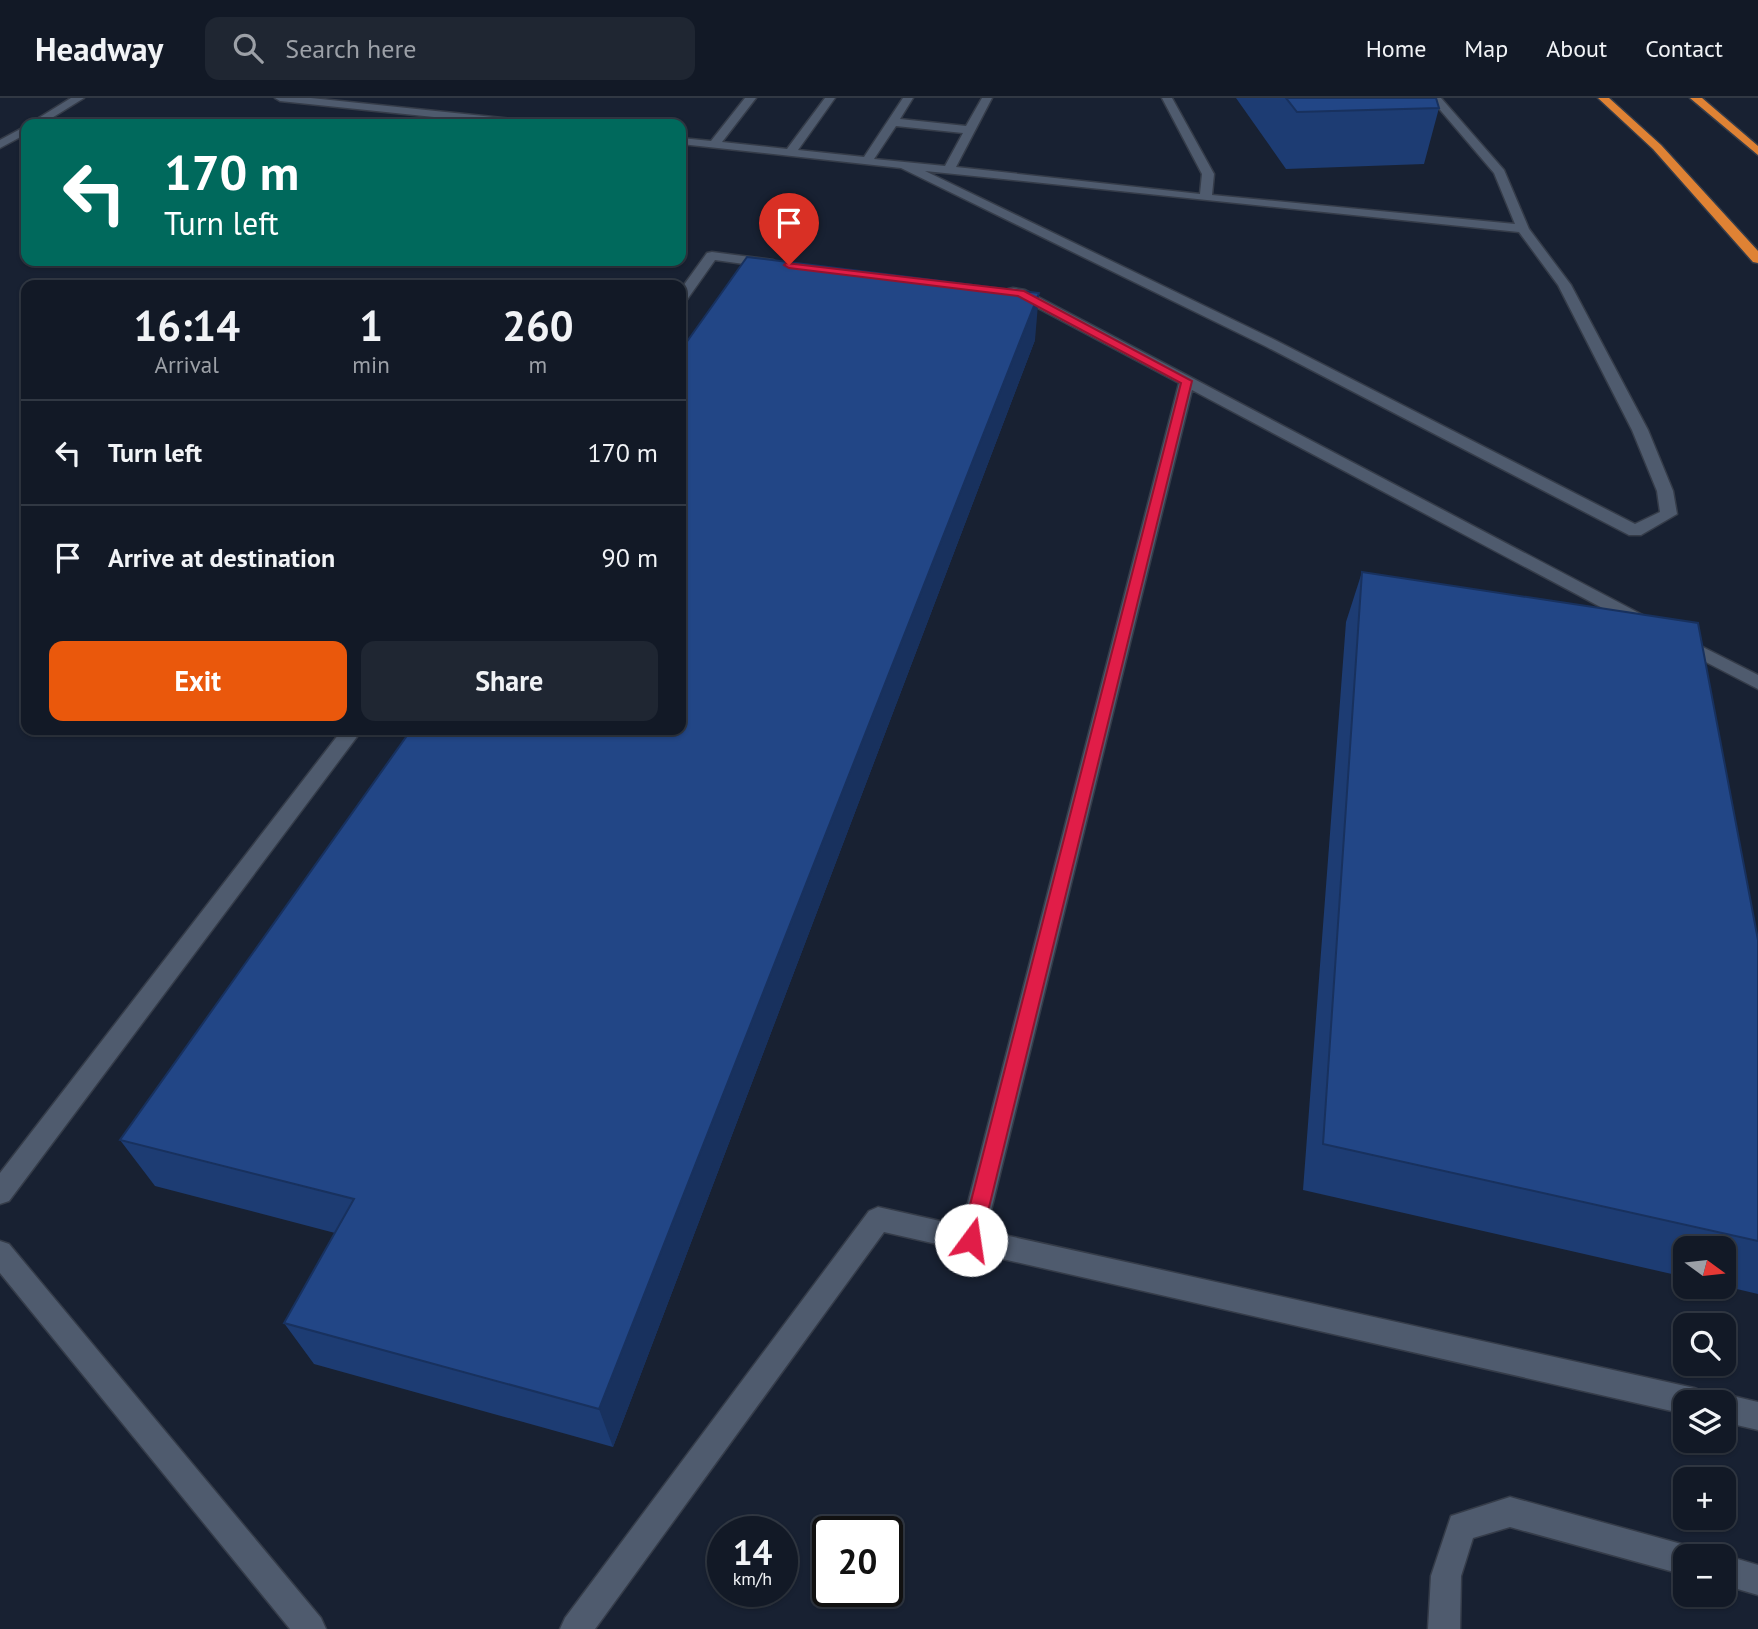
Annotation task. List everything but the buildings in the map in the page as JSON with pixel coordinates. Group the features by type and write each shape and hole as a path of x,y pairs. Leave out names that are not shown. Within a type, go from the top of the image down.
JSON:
{"highway":[{"path":"1603,98 1657,148 1758,259"},
{"path":"1695,98 1758,152"}],"street":[{"path":"43,119 79,98"},
{"path":"280,98 483,119"},
{"path":"714,144 751,98"},
{"path":"790,153 830,98"},
{"path":"867,161 908,98"},
{"path":"948,170 987,98"},
{"path":"1167,98 1208,174 1206,198"},
{"path":"901,164 1519,469 1635,531 1669,514 1665,491 1640,430 1564,285 1524,229 1500,172 1435,98"},
{"path":"892,122 970,130"},
{"path":"0,145 21,132"},
{"path":"686,141 1206,198 1524,229"},
{"path":"686,291 712,256 793,266"},
{"path":"994,290 1020,293 1758,683"},
{"path":"971,1240 1187,381"},
{"path":"0,1193 348,735"},
{"path":"576,1629 878,1219 1673,1398"},
{"path":"0,1253 310,1629"},
{"path":"1736,1411 1758,1416"},
{"path":"1444,1629 1446,1576 1462,1527 1510,1512 1673,1557"},
{"path":"1736,1574 1758,1580"}],"route":[{"path":"789,265 1020,293 1187,381 971,1240"}]}
